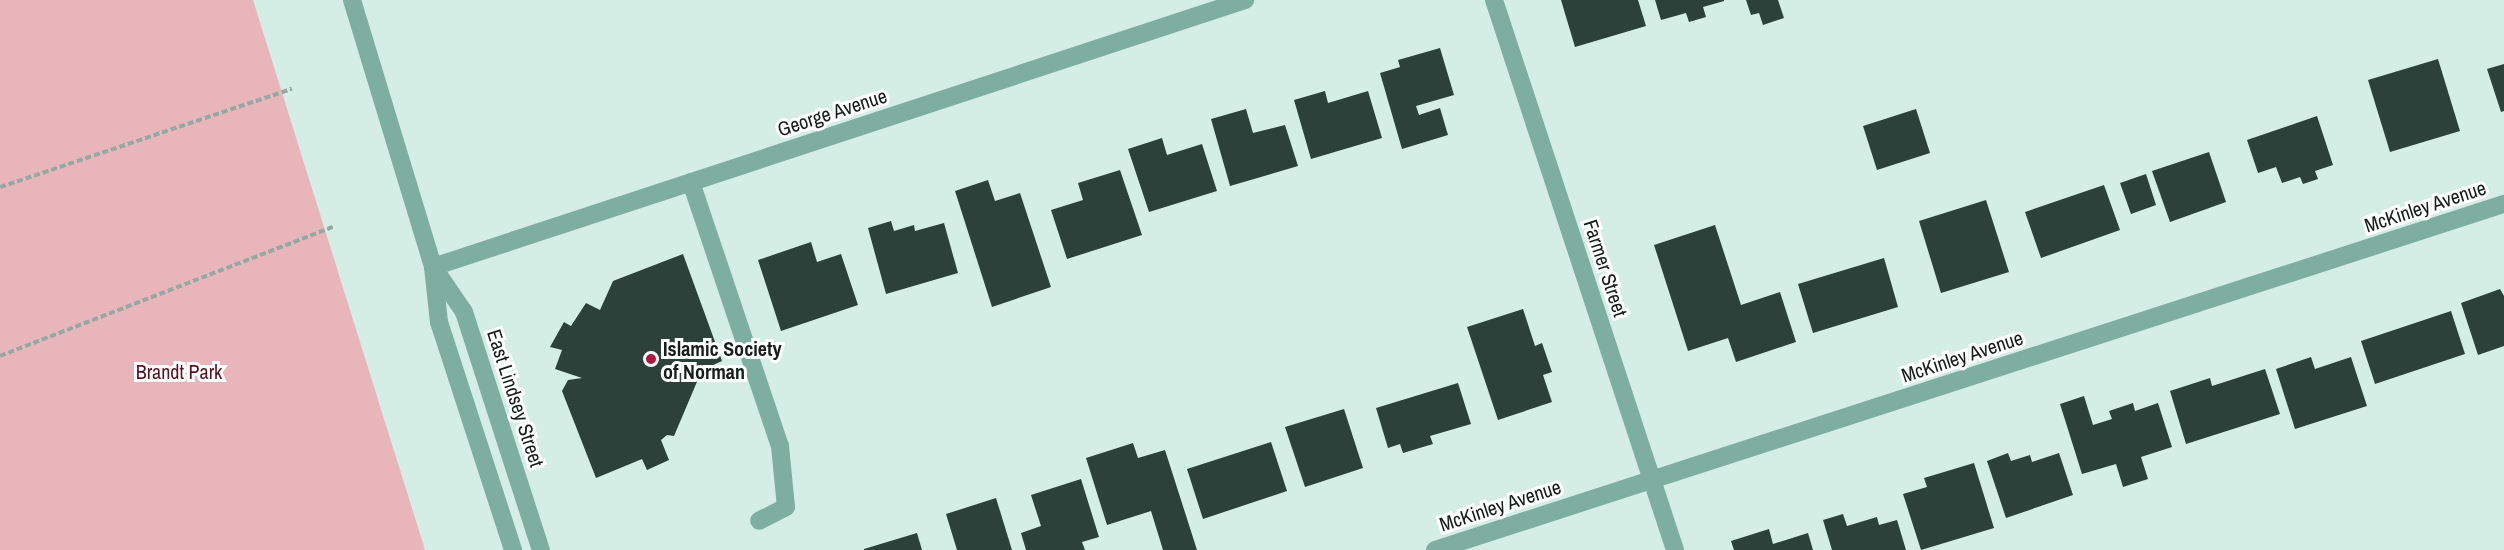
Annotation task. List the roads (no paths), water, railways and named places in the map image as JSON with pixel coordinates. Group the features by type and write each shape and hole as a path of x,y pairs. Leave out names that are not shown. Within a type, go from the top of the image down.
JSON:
{"street":[{"name":"East Lindsey Street","path":"352,0 433,267 439,321 513,550"},
{"name":"George Avenue","path":"433,267 1245,0"},
{"name":"Farmer Street","path":"1494,0 1676,550"},
{"path":"691,182 780,446 786,507 759,521"},
{"name":"McKinley Avenue","path":"1434,550 2504,204"},
{"name":"East Lindsey Street","path":"433,267 464,312 541,550"}],"place":[{"name":"Islamic Society of Norman","path":"651,359"}],"park label":[{"name":"Brandt Park","path":"179,371"}]}
